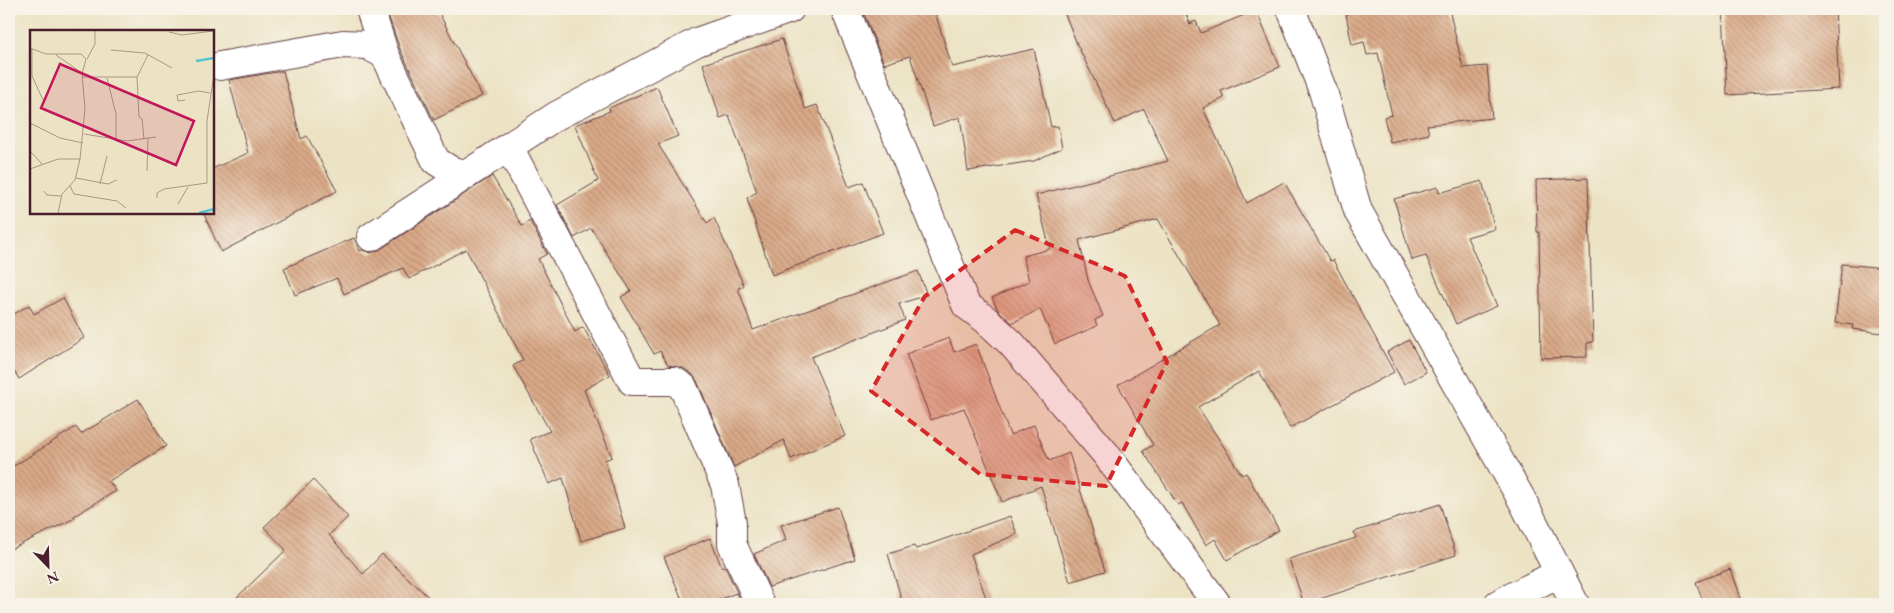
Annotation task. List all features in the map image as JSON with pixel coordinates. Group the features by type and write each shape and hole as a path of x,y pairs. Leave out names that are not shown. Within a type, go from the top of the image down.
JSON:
{"street":[{"path":"370,9 385,54 436,162 452,171 467,174"},
{"path":"372,237 556,116 697,42 790,9"},
{"path":"845,9 966,305 985,319 1011,343 1105,453 1217,604"},
{"path":"1291,9 1323,92 1358,211 1486,434 1575,604"},
{"path":"220,66 343,44 367,45 385,54"},
{"path":"509,147 632,381 674,381 683,387 725,485 732,523 732,544 760,604"},
{"path":"1498,604 1559,573"}],"highlighted area":[{"path":"1015,230 1125,276 1167,362 1106,486 980,474 871,391 925,296"}],"building":[{"path":"386,9 437,9 482,96 434,120 400,49"},
{"path":"862,9 934,9 952,67 1034,49 1051,127 1058,126 1062,148 1034,161 968,171 960,117 933,126 910,56 884,64"},
{"path":"1063,9 1184,9 1190,24 1196,21 1201,33 1256,10 1280,67 1221,91 1224,98 1203,108 1247,203 1284,182 1330,261 1333,260 1394,372 1290,428 1259,371 1198,407 1242,475 1246,473 1279,530 1227,560 1215,539 1206,545 1182,503 1178,505 1143,451 1153,445 1118,385 1220,325 1158,219 1079,240 1088,280 1103,316 1095,320 1097,326 1055,344 1040,309 1012,323 998,310 992,298 1029,281 1023,256 1050,249 1036,195 1168,161 1144,109 1115,123 1077,44"},
{"path":"1345,9 1449,9 1463,68 1487,66 1492,118 1427,125 1429,134 1390,142 1384,117 1392,115 1378,53 1367,55 1364,42 1352,45"},
{"path":"1723,9 1835,9 1839,89 1727,95"},
{"path":"782,39 805,109 817,105 849,187 863,182 883,233 772,275 747,198 757,192 729,115 720,118 703,64"},
{"path":"283,71 301,139 307,136 337,191 221,252 204,214 214,214 214,168 248,153 229,80"},
{"path":"657,87 678,136 658,144 707,223 714,218 744,286 738,288 753,330 918,271 927,295 899,304 905,320 811,357 845,436 791,459 784,440 734,467 697,381 692,374 683,368 668,365 660,351 654,354 621,297 631,291 591,228 574,238 557,205 598,181 575,125 610,111 609,108"},
{"path":"492,176 522,226 530,221 547,254 538,259 575,332 583,327 610,375 584,390 612,457 605,460 625,528 581,541 563,478 549,484 530,439 550,431 513,366 523,360 466,249 409,279 403,268 344,294 337,278 295,295 284,268 354,238 360,251 371,253 379,250"},
{"path":"1588,178 1593,342 1587,343 1587,357 1541,358 1539,232 1537,232 1536,180"},
{"path":"1482,181 1495,229 1467,237 1497,306 1456,324 1426,256 1412,260 1394,199 1438,187 1439,193"},
{"path":"1842,264 1885,268 1885,329 1882,329 1882,333 1852,329 1853,325 1835,323"},
{"path":"63,298 84,338 19,379 9,363 9,317 29,305 34,314"},
{"path":"949,338 954,352 976,344 1010,435 1034,425 1049,461 1069,453 1105,571 1070,582 1041,486 1002,502 964,408 931,420 906,354"},
{"path":"1409,340 1426,372 1404,384 1387,352"},
{"path":"138,399 166,446 109,481 116,491 74,516 75,518 9,550 9,469 76,427 81,434"},
{"path":"313,480 348,517 329,535 363,574 382,554 436,604 230,604 286,550 264,527"},
{"path":"1440,504 1456,555 1304,604 1289,559 1356,538 1354,532"},
{"path":"838,507 855,559 769,587 754,554 786,540 781,525"},
{"path":"1010,516 1017,534 971,554 988,604 903,604 888,554 914,546 916,549"},
{"path":"710,538 722,568 725,566 739,597 736,593 709,604 684,604 664,557"},
{"path":"1730,569 1742,604 1704,604 1696,582"}]}
